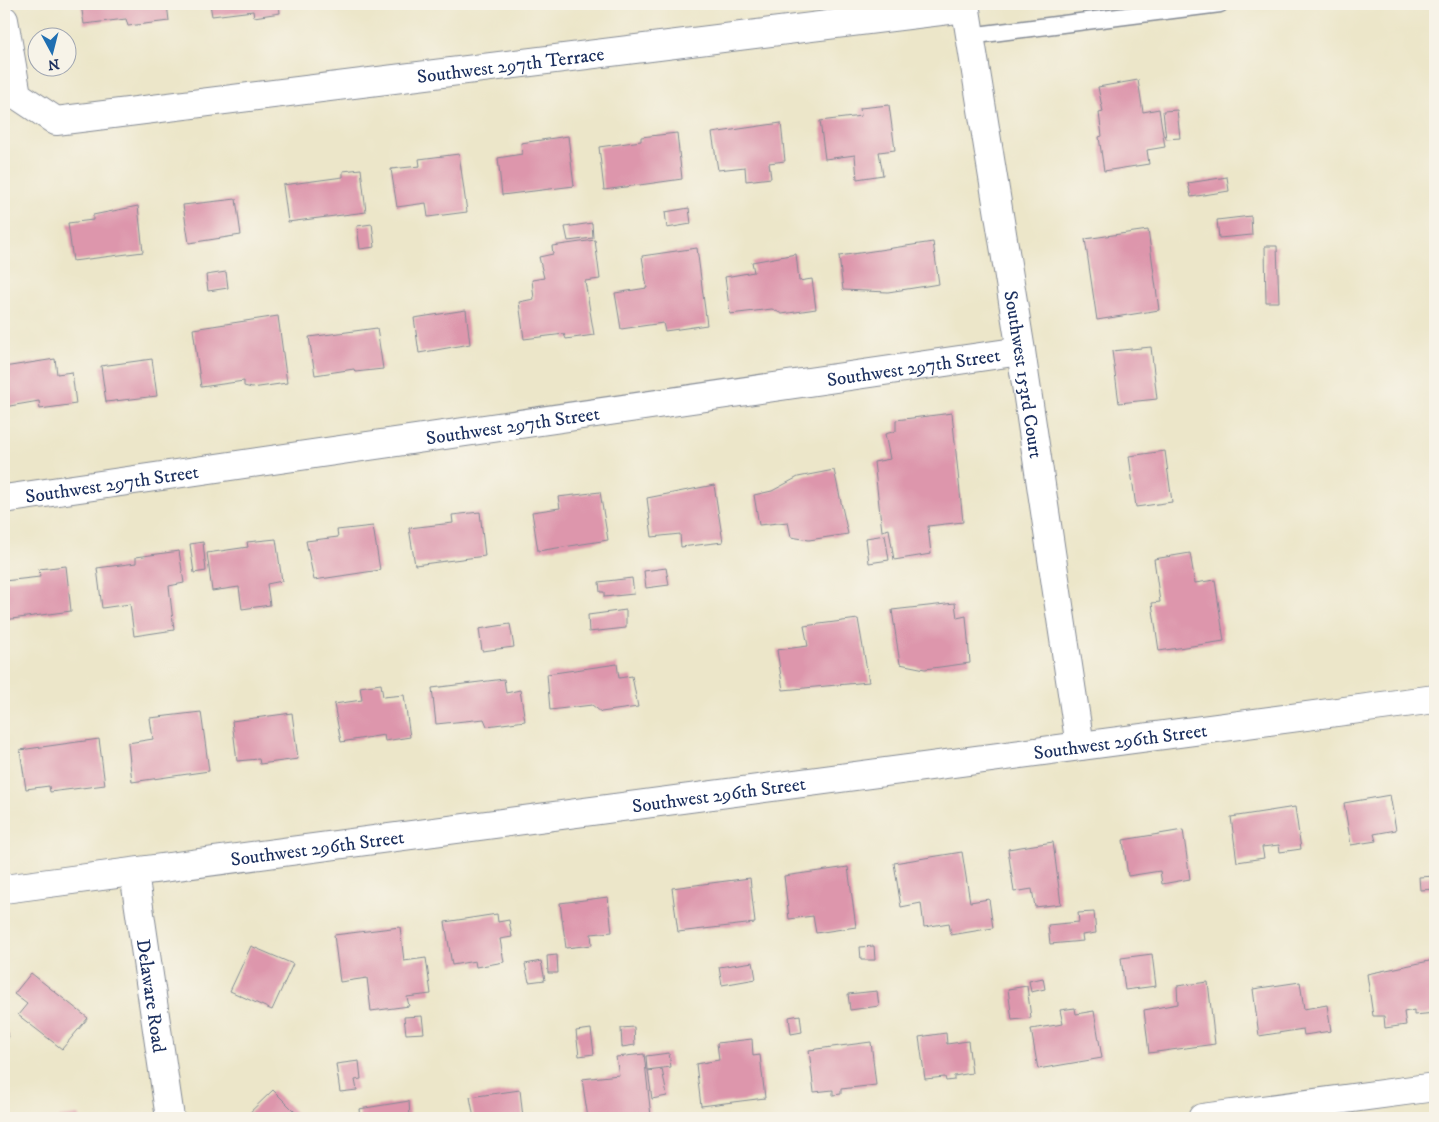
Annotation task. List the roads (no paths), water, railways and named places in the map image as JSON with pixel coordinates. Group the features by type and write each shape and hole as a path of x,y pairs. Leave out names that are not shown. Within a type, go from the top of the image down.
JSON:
{"street":[{"name":"Southwest 153rd Court","path":"965,6 1021,351 1080,746"},
{"name":"Southwest 297th Terrace","path":"4,20 17,95 56,121 965,6"},
{"name":"Southwest 297th Street","path":"4,500 1021,351"},
{"name":"Southwest 296th Street","path":"4,890 1435,699"},
{"name":"Delaware Road","path":"134,873 170,1118"},
{"path":"1202,1118 1435,1087"}],"lane":[{"path":"970,36 1220,4"}]}
